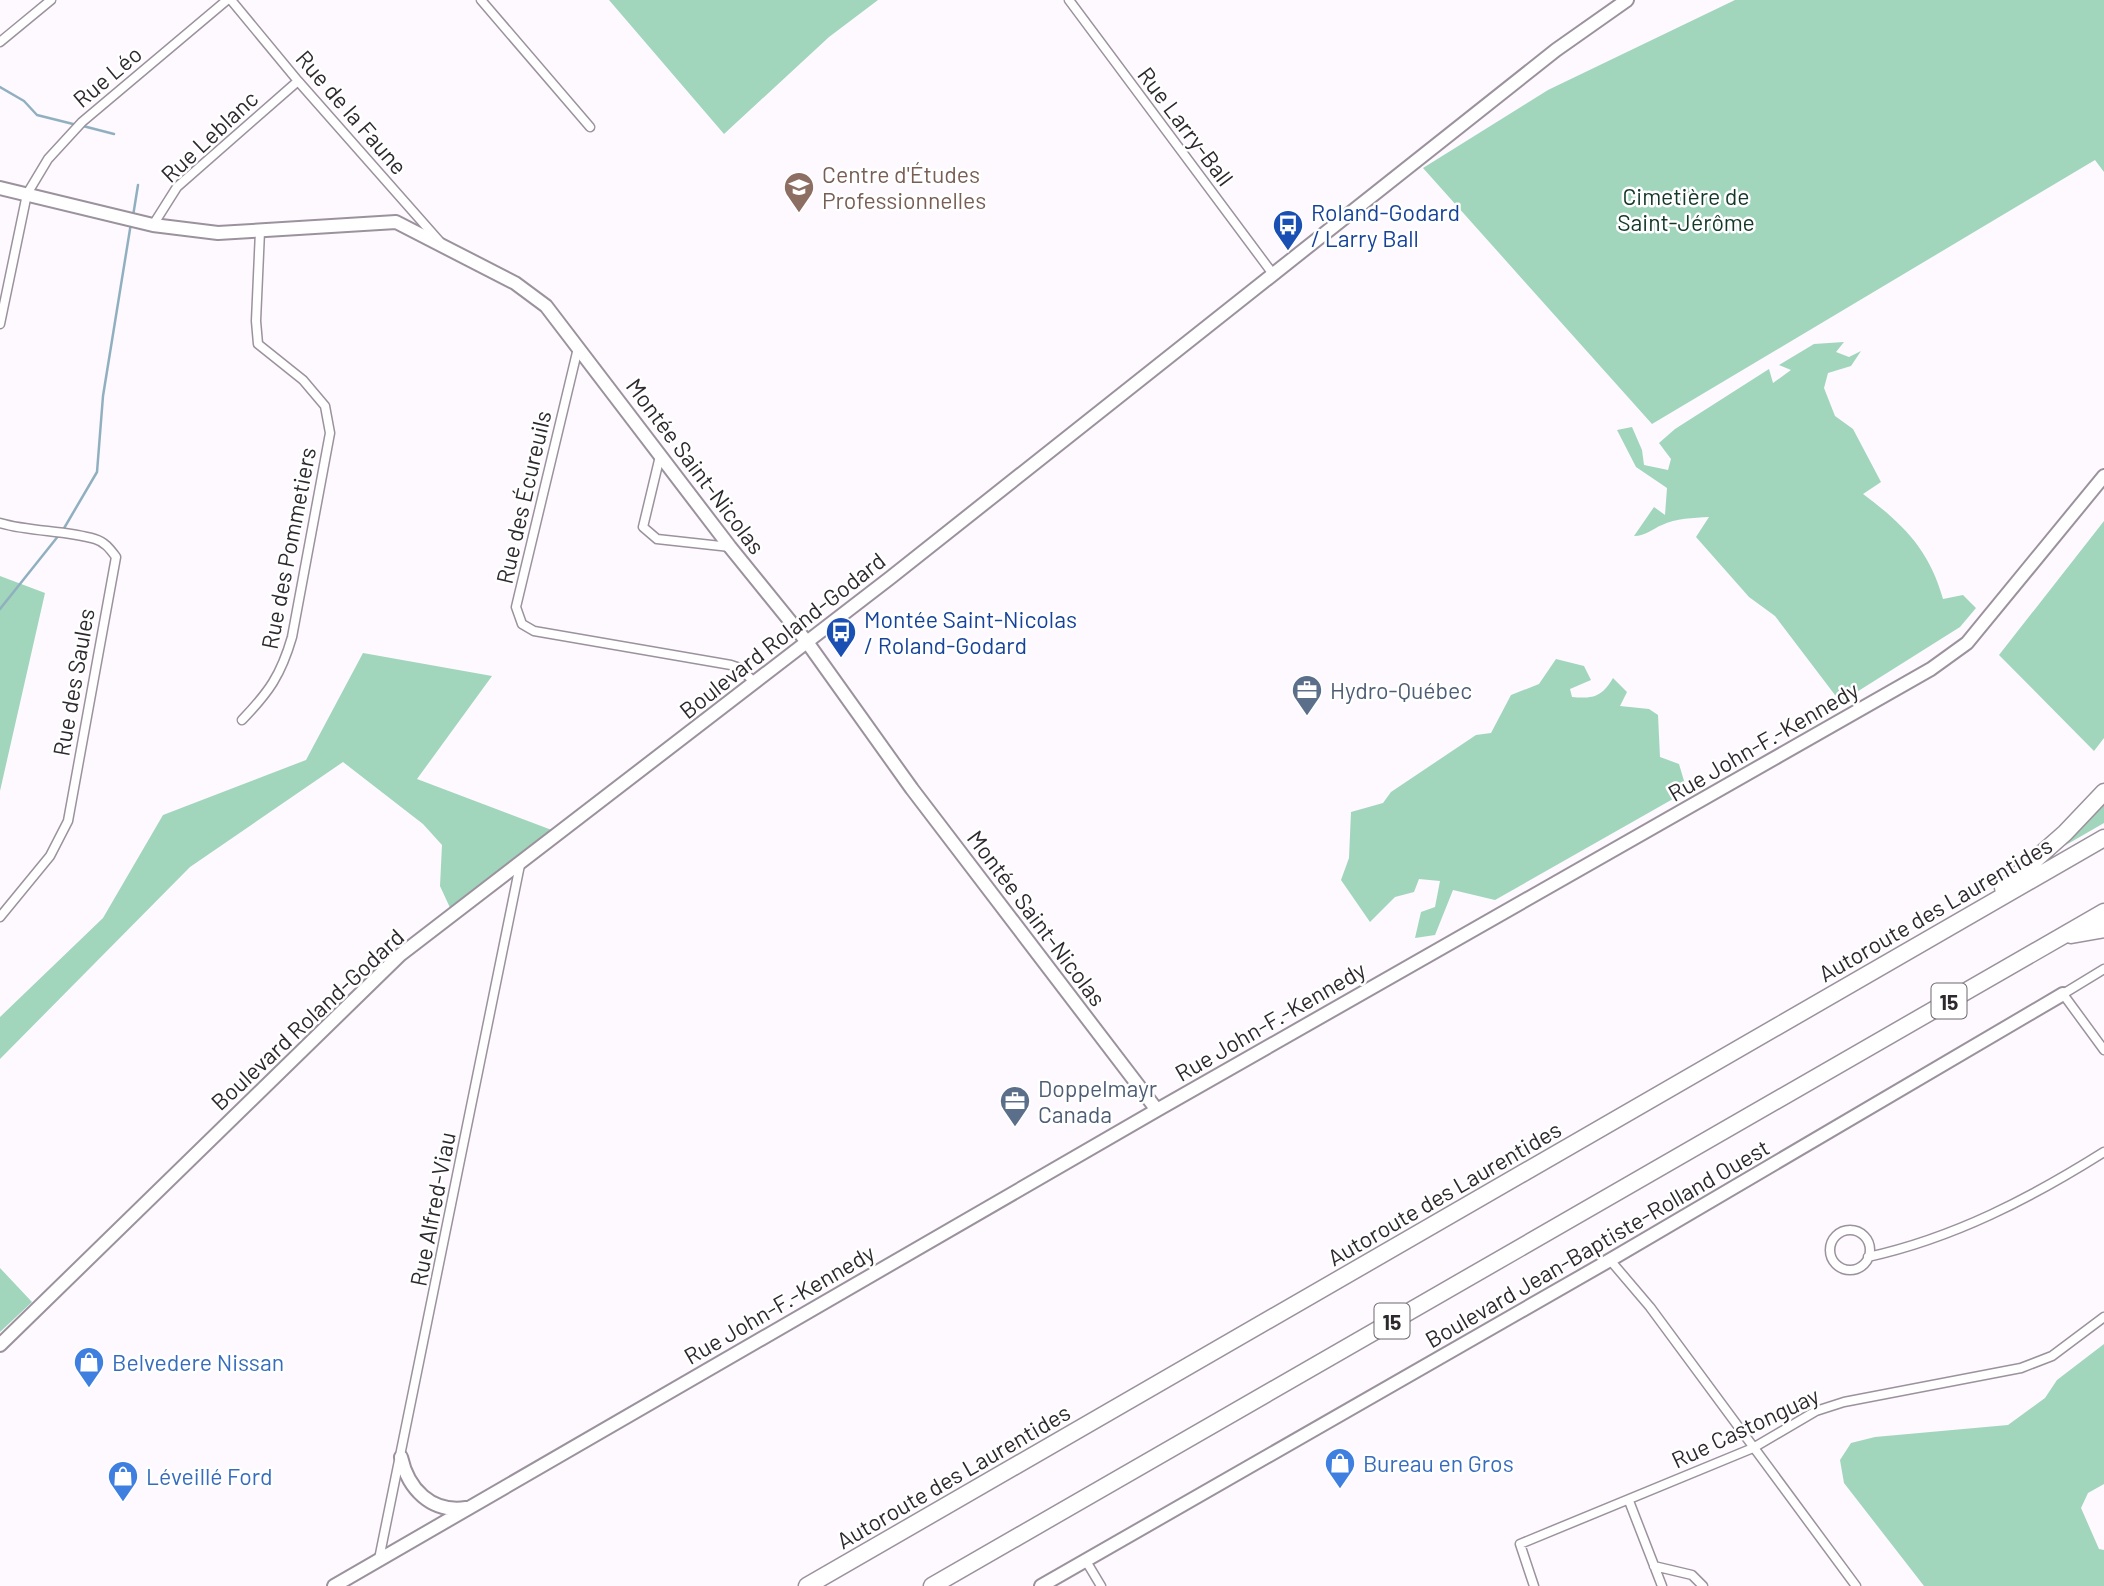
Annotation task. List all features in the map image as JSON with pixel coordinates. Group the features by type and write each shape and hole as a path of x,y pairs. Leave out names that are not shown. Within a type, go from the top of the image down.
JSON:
{"highway":[{"path":"1975,912 2065,833 2104,792"},
{"name":"Autoroute des Laurentides","path":"807,1586 2104,838"},
{"name":"15","path":"932,1586 2104,912"},
{"path":"2059,938 2104,929"}],"street":[{"path":"0,41 51,0"},
{"name":"Rue de la Faune","path":"230,0 445,248"},
{"name":"Rue Léo","path":"0,324 27,194 48,159 82,122 230,0"},
{"path":"481,0 590,127"},
{"name":"Rue Larry-Ball","path":"1069,0 1273,274"},
{"name":"Boulevard Roland-Godard","path":"0,1345 359,992 400,955 755,683 1556,50 1626,0"},
{"name":"Rue Leblanc","path":"153,225 177,187 298,81"},
{"name":"Montée Saint-Nicolas","path":"0,188 153,225 218,233 396,222 514,283 546,306 579,345 730,547 807,642 920,800 1157,1110"},
{"name":"Rue des Pommetiers","path":"242,720 271,689 284,666 292,637 330,433 325,406 303,380 258,344 256,321 260,231"},
{"name":"Rue des Écureuils","path":"579,345 516,607 522,624 534,631 731,665 740,668 755,683"},
{"path":"660,454 643,527 657,539 730,547"},
{"name":"Rue John-F.-Kennedy","path":"334,1586 1157,1110 1931,669 1967,643 2104,476"},
{"name":"Rue des Saules","path":"0,523 25,530 96,539 108,546 116,557 68,821 50,856 0,917"},
{"name":"Rue Alfred-Viau","path":"379,1559 520,865"},
{"path":"2104,969 2063,994 2104,1051"},
{"name":"Boulevard Jean-Baptiste-Rolland Ouest","path":"1041,1586 1610,1260 2063,994"},
{"path":"1868,1257 1868,1244 1854,1231 1841,1232 1832,1241 1830,1254 1842,1268 1861,1267 1868,1257 1892,1252 2002,1211 2104,1152"},
{"path":"1610,1260 1650,1307 1856,1586"},
{"name":"Rue Castonguay","path":"1534,1586 1520,1544 1753,1448 1816,1411 1844,1402 2021,1368 2052,1356 2104,1317"},
{"path":"401,1457 411,1482 430,1503 443,1508 470,1507"},
{"path":"1629,1500 1662,1586"},
{"path":"1086,1561 1101,1586"},
{"path":"1654,1566 1692,1575 1703,1586"}],"green space":[{"path":"609,0 878,0 829,37 724,134"},
{"name":"Cimetière de Saint-Jérôme","path":"1735,0 2104,0 2104,172 2095,160 1652,424 1423,168 1548,90"},
{"path":"1844,342 1836,352 1849,357 1861,351 1851,366 1828,373 1824,388 1835,416 1853,429 1881,482 1863,494 1913,539 1930,566 1943,599 1963,595 1976,608 1960,627 1844,700 1835,695 1775,616 1749,597 1696,537 1709,517 1673,521 1634,536 1654,507 1665,515 1667,488 1636,467 1617,430 1632,427 1642,450 1644,465 1668,470 1671,459 1659,443 1675,429 1769,369 1773,383 1791,370 1779,365 1814,344"},
{"path":"2104,521 2104,738 2094,751 1999,655"},
{"path":"0,576 45,593 0,791"},
{"path":"363,653 492,676 417,779 557,832 452,912 440,886 442,845 423,824 343,762 190,867 0,1059 0,1017 103,918 163,815 306,760"},
{"path":"1556,659 1584,666 1591,680 1570,689 1572,697 1586,698 1601,693 1613,678 1627,692 1620,706 1649,709 1658,715 1660,757 1679,764 1687,791 1495,900 1453,890 1435,935 1415,938 1421,912 1435,907 1440,881 1419,879 1414,892 1395,897 1370,922 1341,880 1349,858 1351,812 1383,803 1391,792 1476,735 1491,733 1511,695 1539,684"},
{"path":"2104,804 2104,823 2045,857 2069,839"},
{"path":"0,1268 32,1302 0,1332"},
{"path":"2104,1344 2104,1484 2088,1493 2081,1508 2099,1549 2104,1550 2104,1586 1924,1586 1844,1483 1840,1460 1851,1443 1875,1437 2008,1425 2045,1398 2057,1380"}],"waterway":[{"path":"0,87 24,101 37,115 77,125"},
{"path":"83,126 114,134"},
{"path":"133,216 138,185"},
{"path":"63,530 97,472 103,396 131,223"},
{"path":"0,609 59,535"}],"place":[{"name":"Centre d'Études Professionnelles","path":"799,214"},
{"name":"Roland-Godard / Larry Ball","path":"1288,252"},
{"name":"Montée Saint-Nicolas / Roland-Godard","path":"841,659"},
{"name":"Hydro-Québec","path":"1307,717"},
{"name":"Doppelmayr Canada","path":"1015,1128"},
{"name":"Belvedere Nissan","path":"89,1389"},
{"name":"Bureau en Gros","path":"1340,1490"},
{"name":"Léveillé Ford","path":"123,1503"}]}
